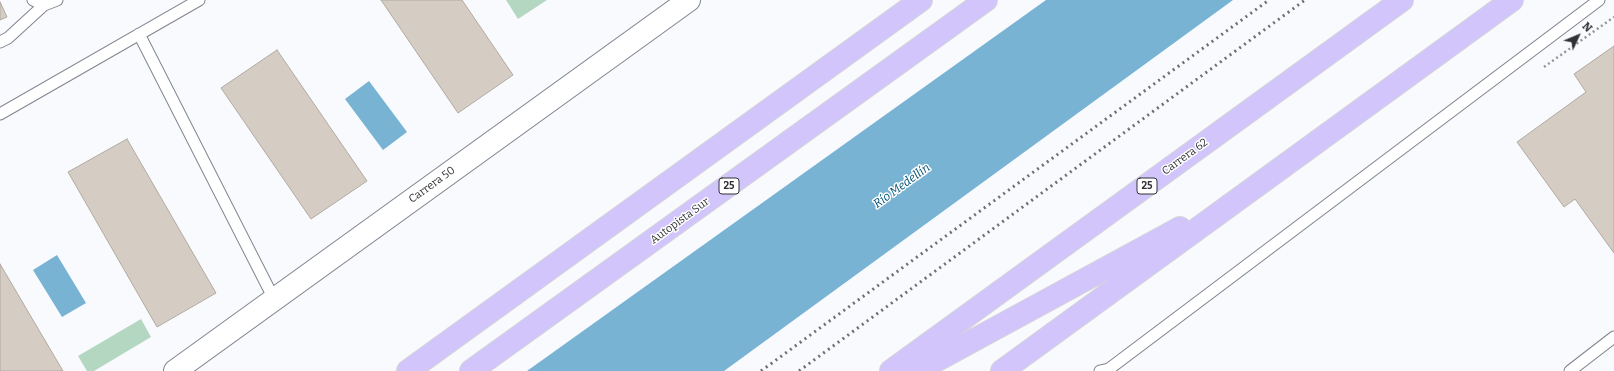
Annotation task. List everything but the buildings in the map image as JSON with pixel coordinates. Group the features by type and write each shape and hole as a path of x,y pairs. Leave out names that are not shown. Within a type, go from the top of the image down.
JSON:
{"highway":[{"path":"408,371 921,0"},
{"name":"Autopista Sur","path":"471,371 986,0"},
{"name":"Carrera 62","path":"891,371 1402,0"},
{"path":"1002,371 1512,0"},
{"path":"917,371 1254,187"}],"street":[{"name":"Carrera 50","path":"175,371 690,0"}],"lane":[{"path":"33,0 44,5"},
{"path":"0,42 8,38 44,5 57,0"},
{"path":"0,114 199,0"},
{"path":"1105,370 1599,0"},
{"path":"139,34 274,299"},
{"path":"1570,371 1614,337"}],"green space":[{"path":"506,0 547,0 518,19"},
{"path":"141,319 151,337 94,371 87,371 78,356"}],"water":[{"name":"Río Medellín","path":"1046,0 1233,0 724,371 527,371"},
{"path":"369,81 407,132 383,150 345,99"},
{"path":"57,255 86,303 62,317 33,270"}],"railway":[{"path":"761,371 1269,0"},
{"path":"799,371 1305,0"}]}
